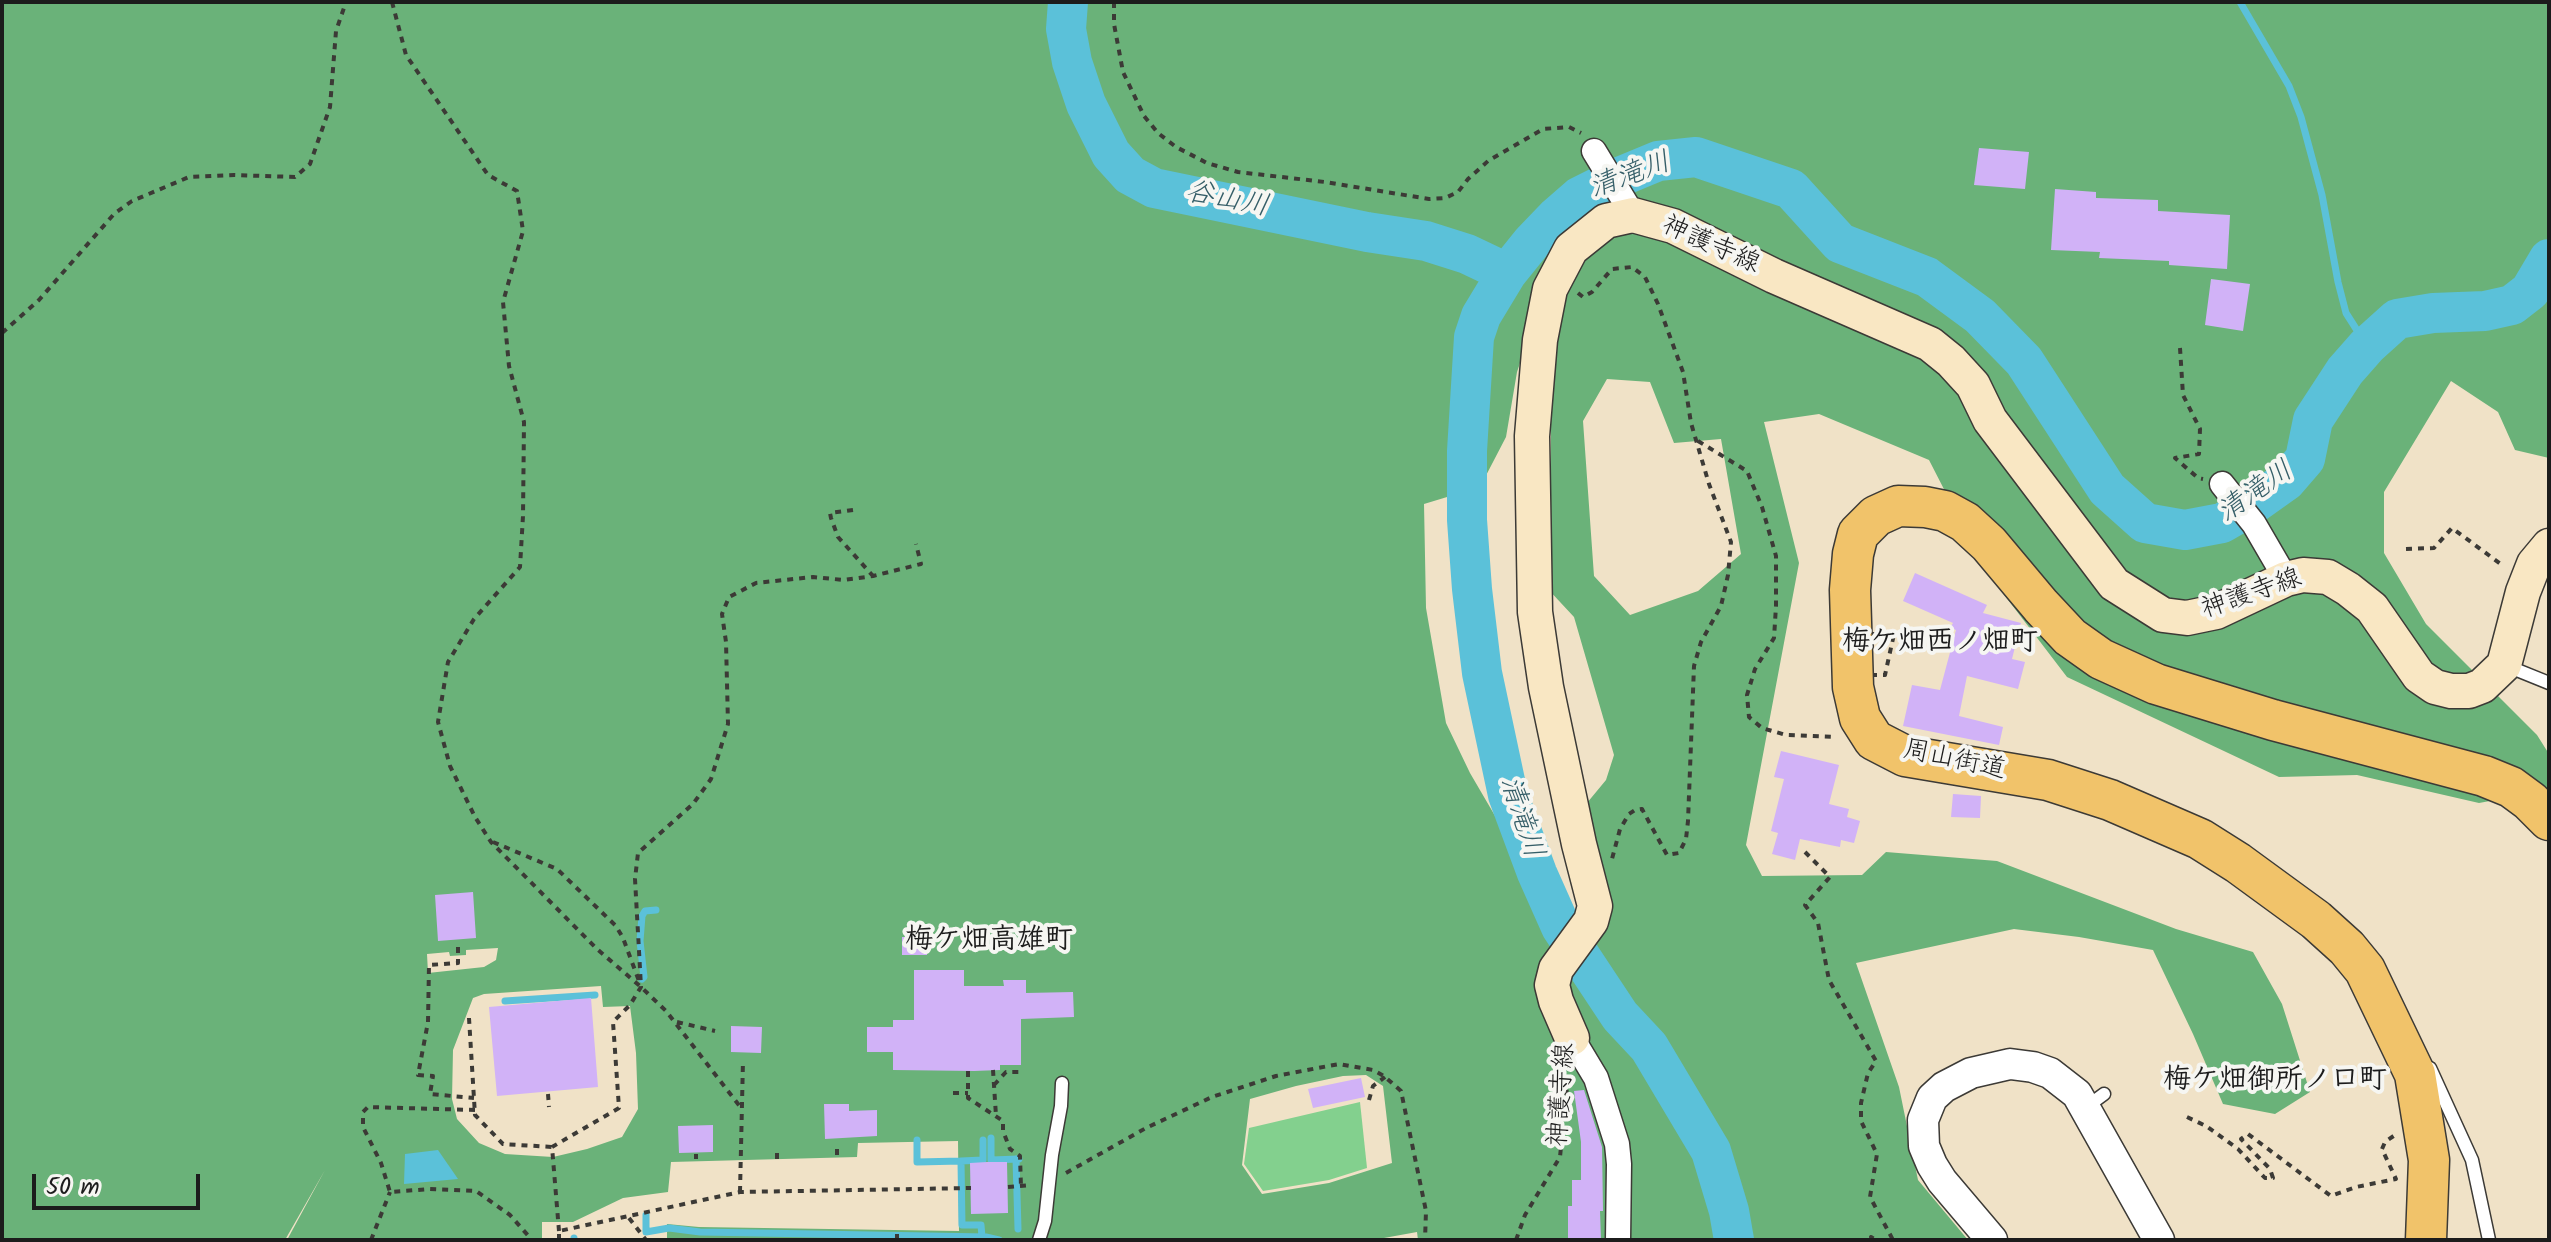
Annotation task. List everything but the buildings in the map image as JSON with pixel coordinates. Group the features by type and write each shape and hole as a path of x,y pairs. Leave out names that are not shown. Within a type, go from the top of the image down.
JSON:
{"highway":[{"name":"周山街道","path":"2426,1240 2429,1160 2415,1074 2378,981 2316,920 2200,839 2110,800 2048,780 1905,756 1874,740 1860,718 1853,687 1850,590 1858,534 1876,516 1898,506 1945,511 1965,522 1989,544 2070,637 2101,659 2156,684 2273,720 2484,776 2511,787 2549,820"}],"main road":[{"name":"神護寺線","path":"1572,1038 1552,985 1556,969 1591,921 1595,906 1546,687 1535,612 1532,436 1540,340 1550,289 1571,249 1606,221 1630,211 1673,226 1774,276 1930,344 1973,385 1990,420 2114,584 2163,615 2187,618 2216,612 2286,579 2303,575 2328,577 2372,608 2419,676 2435,687 2469,691 2482,686 2504,665"},
{"path":"2504,665 2534,564 2549,546"}],"street":[{"path":"1594,151 1630,211"},
{"path":"2222,484 2254,524 2286,579"},
{"path":"1572,1038 1596,1078 1617,1144 1618,1240"},
{"path":"1992,1240 1942,1181 1924,1146 1923,1120 1932,1098 1954,1080 1989,1067 2010,1064 2050,1073 2077,1094 2095,1101 2159,1240"}],"lane":[{"path":"2504,665 2549,683"},
{"path":"2426,1062 2472,1160 2489,1240"},
{"path":"1039,1240 1045,1221 1062,1083"}],"path":[{"path":"2,333 39,300 114,214 132,201 189,177 295,177 310,164 330,107 336,31 346,2"},
{"path":"392,2 406,55 488,175 517,191 523,231 503,302 509,366 524,422 520,567 474,619 448,662 438,722 450,766 491,842 675,1022 742,1109"},
{"path":"1114,2 1114,24 1123,72 1144,116 1167,140 1207,163 1238,172 1429,199 1445,198 1458,192 1488,161 1543,129 1569,127 1586,136 1594,151"},
{"path":"1556,277 1583,297 1592,292 1612,269 1632,267 1645,277 1683,372 1691,423 1731,542 1721,606 1701,642 1694,666 1686,839 1679,853 1667,855 1642,809 1635,810 1620,829 1613,856"},
{"path":"2180,348 2183,395 2200,429 2199,454 2175,458 2198,478 2222,484"},
{"path":"1696,439 1747,471 1762,507 1776,556 1774,638 1755,669 1747,695 1749,717 1762,728 1786,735 1839,737"},
{"path":"853,510 830,513 831,518 838,537 873,576"},
{"path":"2406,549 2434,548 2452,528 2527,583"},
{"path":"469,1018 475,1115 503,1144 552,1147 619,1108 613,1022 630,1005 641,987 635,879 638,853 693,804 711,779 728,724 726,642 722,614 729,597 756,583 813,577 844,580 921,564 916,544"},
{"path":"1872,634 1894,634 1885,675 1876,675"},
{"path":"491,842 557,869 567,878 616,926 641,987"},
{"path":"1805,852 1830,877 1805,905 1818,923 1829,980 1876,1061 1868,1073 1861,1103 1861,1121 1877,1154 1870,1197 1893,1240"},
{"path":"430,1094 433,1076 418,1075 428,1022 429,965 458,963 457,944"},
{"path":"675,1022 715,1031"},
{"name":"神護寺線","path":"1516,1240 1525,1215 1560,1157 1572,1038"},
{"path":"740,1192 743,1060"},
{"path":"1049,1182 1146,1128 1212,1097 1276,1076 1339,1064 1373,1070 1401,1091 1426,1211 1425,1240"},
{"path":"993,1070 996,1116"},
{"path":"968,1071 968,1098 1003,1121 1003,1131 1010,1149 1020,1156 1021,1187 1008,1187"},
{"path":"994,1085 1006,1072 1022,1072"},
{"path":"1369,1100 1373,1086 1386,1078"},
{"path":"953,1093 968,1093"},
{"path":"423,1094 474,1098"},
{"path":"548,1094 549,1107"},
{"path":"371,1240 390,1192 381,1163 363,1127 363,1112 368,1107 475,1110"},
{"path":"2187,1117 2206,1126 2238,1149 2265,1178 2273,1178 2270,1169 2241,1139 2248,1134 2331,1196 2396,1179 2382,1149 2385,1142 2406,1129"},
{"path":"552,1147 559,1240"},
{"path":"837,1149 837,1158"},
{"path":"559,1231 740,1192 971,1188"},
{"path":"390,1192 430,1189 476,1191 510,1215 532,1240"},
{"path":"629,1218 646,1240"},
{"path":"897,1230 897,1240"}],"green space":[{"path":"2,2 2549,2 2549,458 2515,450 2498,412 2451,381 2384,492 2384,553 2426,624 2537,735 2549,754 2549,790 2479,803 2357,775 2279,777 2067,677 1986,571 1929,460 1819,414 1764,422 1799,563 1746,845 1762,876 1862,875 1886,852 1997,861 2176,929 2253,952 2282,1004 2310,1092 2275,1114 2223,1104 2153,950 2014,929 1856,963 1899,1087 1918,1180 1968,1240 1418,1240 1417,1232 1373,1240 667,1240 667,1224 959,1231 958,1141 858,1143 857,1157 671,1162 668,1192 623,1198 573,1222 542,1222 542,1240 287,1240 325,1170 285,1240 2,1240","holes":["1522,357 1551,402 1547,588 1574,617 1614,755 1606,780 1582,809 1602,907 1559,937 1529,874 1470,773 1446,723 1426,608 1424,504 1480,487 1506,437","1607,379 1650,382 1674,443 1721,439 1741,554 1698,591 1630,615 1594,576 1583,421","498,948 496,960 484,967 428,973 427,954 449,952 450,956 466,955 466,950","601,986 603,1007 630,1006 638,1109 622,1137 553,1157 505,1154 479,1143 457,1119 452,1099 453,1050 473,998 484,994","1366,1075 1383,1086 1392,1163 1329,1183 1262,1194 1242,1165 1250,1099 1343,1076"]},
{"path":"1360,1102 1367,1168 1329,1180 1263,1191 1244,1164 1249,1128"}],"water":[{"path":"438,1150 458,1179 404,1184 405,1154"}],"waterway":[{"name":"谷山川","path":"1068,2 1066,29 1072,62 1086,104 1111,154 1130,175 1154,188 1367,232 1426,241 1467,254 1507,273"},
{"path":"2240,2 2289,86 2301,117 2322,195 2346,313 2367,346"},
{"name":"清滝川","path":"1734,1240 1729,1211 1711,1151 1649,1047 1620,1016 1561,927 1508,795 1482,673 1467,520 1467,451 1474,337 1481,316 1507,273 1532,242 1579,197 1658,161 1696,157 1791,189 1840,243 1927,277 1980,316 2024,361 2107,489 2145,523 2185,530 2222,523 2286,481 2305,459 2313,420 2345,371 2397,319 2433,313 2485,311 2512,305 2530,291 2549,259"},
{"path":"642,979 642,916 645,911 656,910"},
{"path":"505,1001 595,995"},
{"path":"991,1138 991,1160 1019,1159"},
{"path":"917,1140 917,1162 961,1161 962,1225 981,1225 982,1237"},
{"path":"961,1161 983,1160 983,1140"},
{"path":"1016,1159 1018,1229"},
{"path":"646,1215 646,1232 669,1228 700,1232 986,1237 999,1240"}],"district":[{"name":"梅ケ畑西ノ畑町","path":"1940,644"},
{"name":"梅ケ畑高雄町","path":"989,942"},
{"name":"梅ケ畑御所ノ口町","path":"2275,1082"}]}
